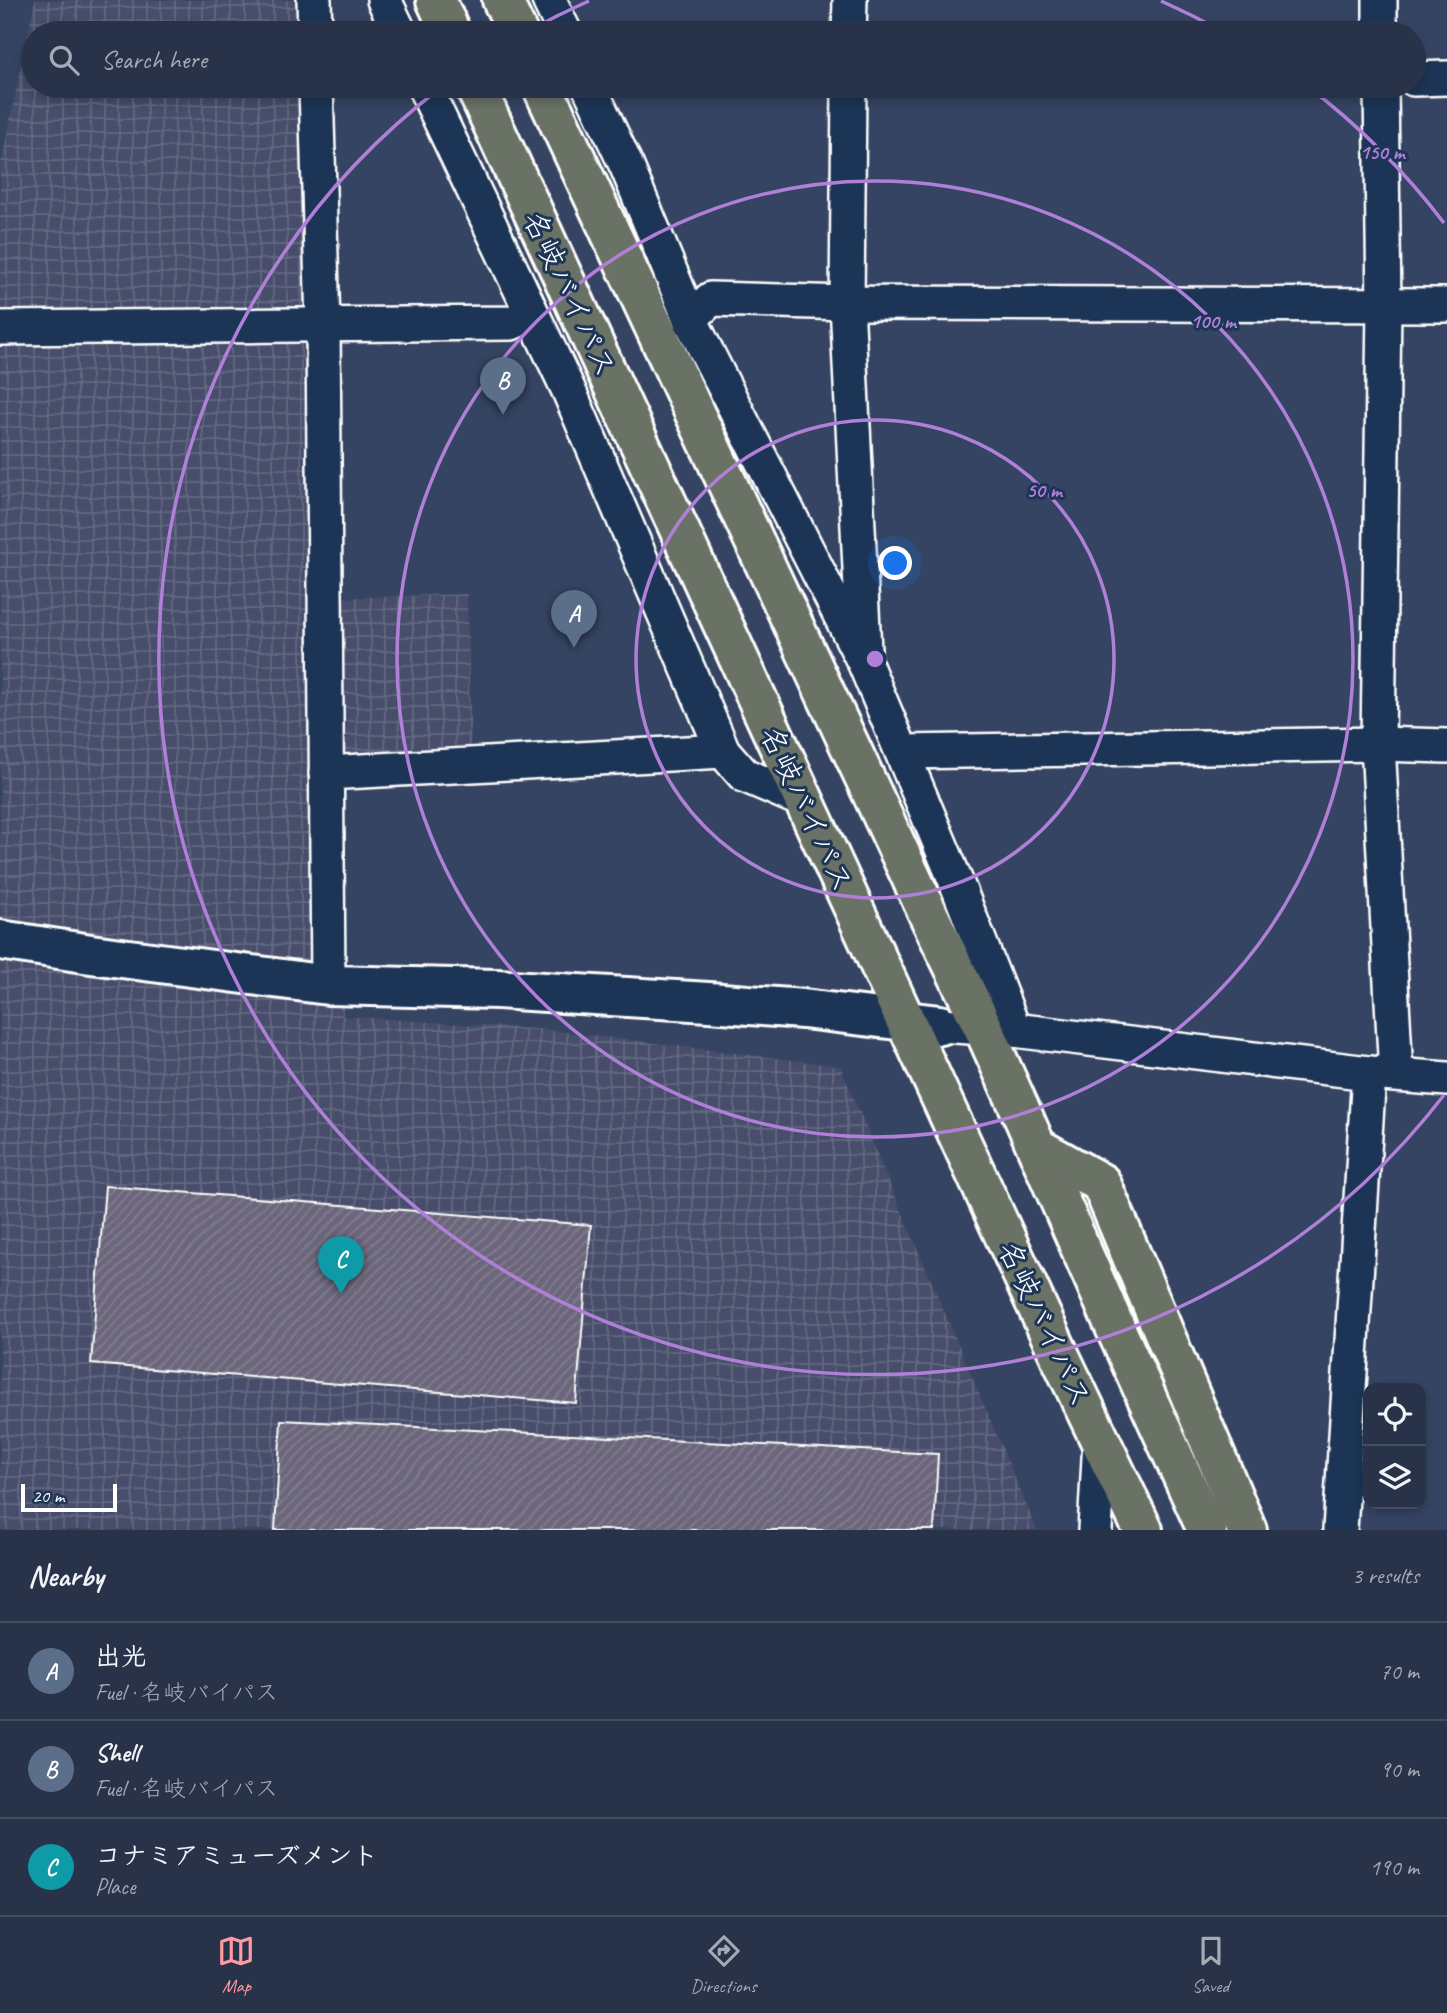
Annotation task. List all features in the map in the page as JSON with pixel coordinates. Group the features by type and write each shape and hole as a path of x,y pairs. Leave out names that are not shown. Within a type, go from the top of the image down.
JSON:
{"highway":[{"path":"436,0 446,21"},
{"path":"502,0 512,21"},
{"name":"名岐バイパス","path":"480,98 802,800 922,1022 1100,1440 1143,1530"},
{"name":"名岐バイパス","path":"548,98 932,922 998,1029 1038,1148 1207,1530"},
{"path":"1038,1148 1101,1183 1247,1530"}],"street":[{"path":"314,0 315,21"},
{"path":"384,0 394,21"},
{"path":"549,0 559,21"},
{"path":"849,21 850,0"},
{"path":"1380,0 1380,21"},
{"path":"1426,79 1447,78"},
{"path":"316,98 323,325 328,985"},
{"path":"430,98 569,391 723,751 744,775 802,800"},
{"path":"595,98 691,318 865,664 959,889 998,1029"},
{"path":"849,98 847,303 865,664"},
{"path":"1340,1530 1382,1074 1378,744 1384,306 1381,98"},
{"path":"691,318 711,299 847,303 1447,305"},
{"path":"0,328 511,323 532,314"},
{"path":"903,752 1378,744 1447,746"},
{"path":"326,773 723,751"},
{"path":"0,940 328,985 497,989 803,1009 1447,1079"},
{"path":"1095,1530 1100,1440"}],"shaded area":[{"path":"35,0 302,0 302,21 31,21"},
{"path":"21,67 21,98 304,98 310,465 307,525 337,560 338,598 467,594 471,760 339,761 343,1016 549,1030 840,1066 1037,1530 0,1530 0,168"}],"building":[{"path":"105,1186 591,1225 576,1403 91,1364"},
{"path":"281,1420 938,1454 934,1530 275,1530"}],"place":[{"name":"Shell","path":"503,415"},
{"name":"出光","path":"574,648"},
{"name":"コナミアミューズメント","path":"341,1294"}]}
